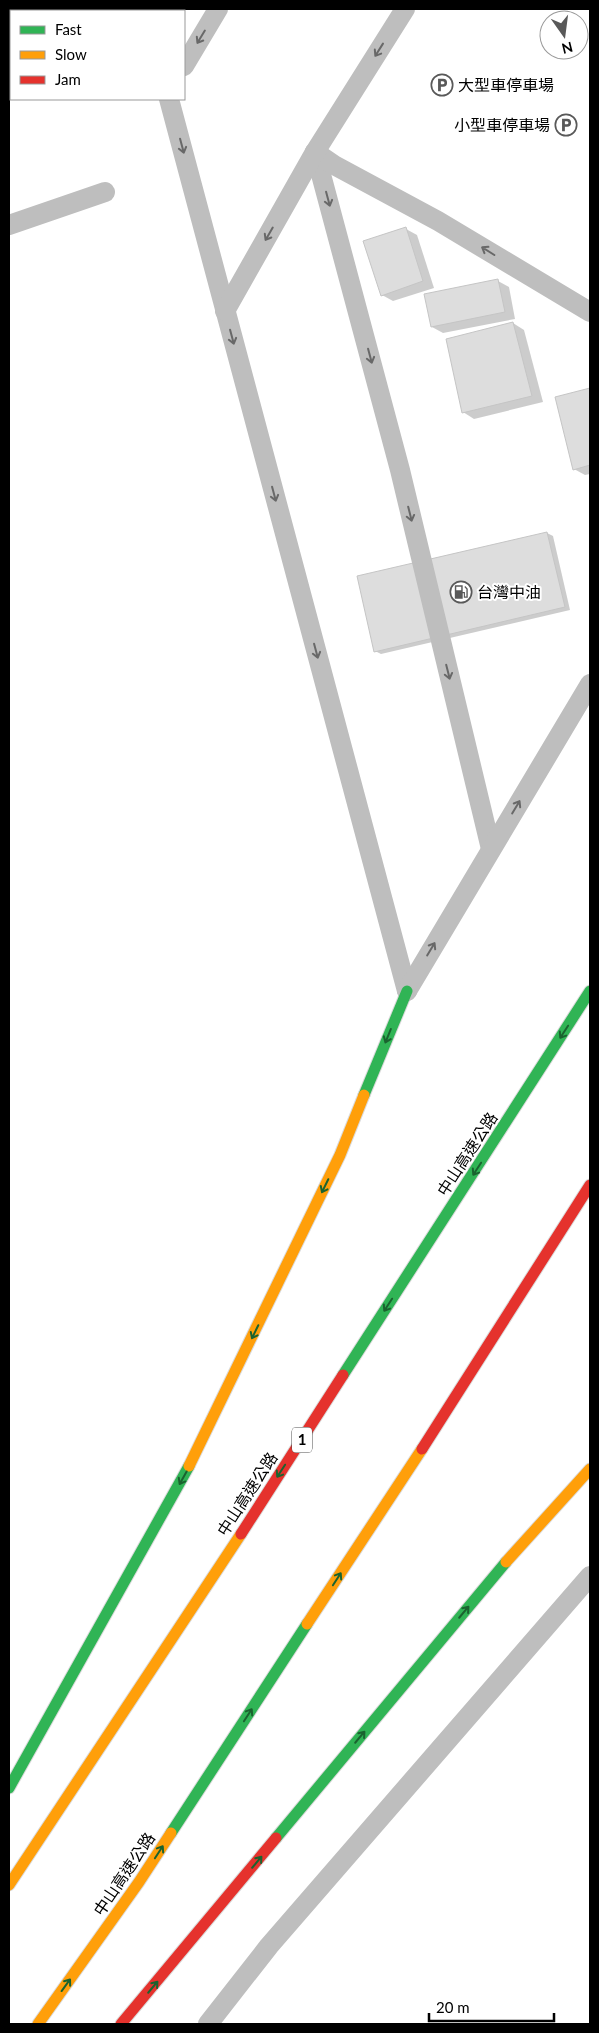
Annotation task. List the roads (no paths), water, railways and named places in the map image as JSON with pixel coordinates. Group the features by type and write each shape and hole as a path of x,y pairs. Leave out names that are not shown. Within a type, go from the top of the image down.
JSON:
{"highway":[{"path":"9,1788 46,1728 195,1456 340,1155 407,991"},
{"name":"中山高速公路","path":"9,1885 186,1618 590,991"},
{"name":"中山高速公路","path":"38,2024 139,1882 493,1339 590,1185"},
{"path":"122,2024 516,1550 590,1469"}],"lane":[{"path":"185,64 218,9"},
{"path":"225,311 315,152 405,9"},
{"path":"169,100 407,991"},
{"path":"315,152 334,165 438,221 590,312"},
{"path":"315,152 400,470 491,849"},
{"path":"9,225 105,192"},
{"path":"407,991 590,684"},
{"path":"208,2024 269,1946 590,1576"}],"place":[{"name":"大型車停車場","path":"442,85"},
{"name":"小型車停車場","path":"566,125"},
{"name":"台灣中油","path":"461,592"}]}
